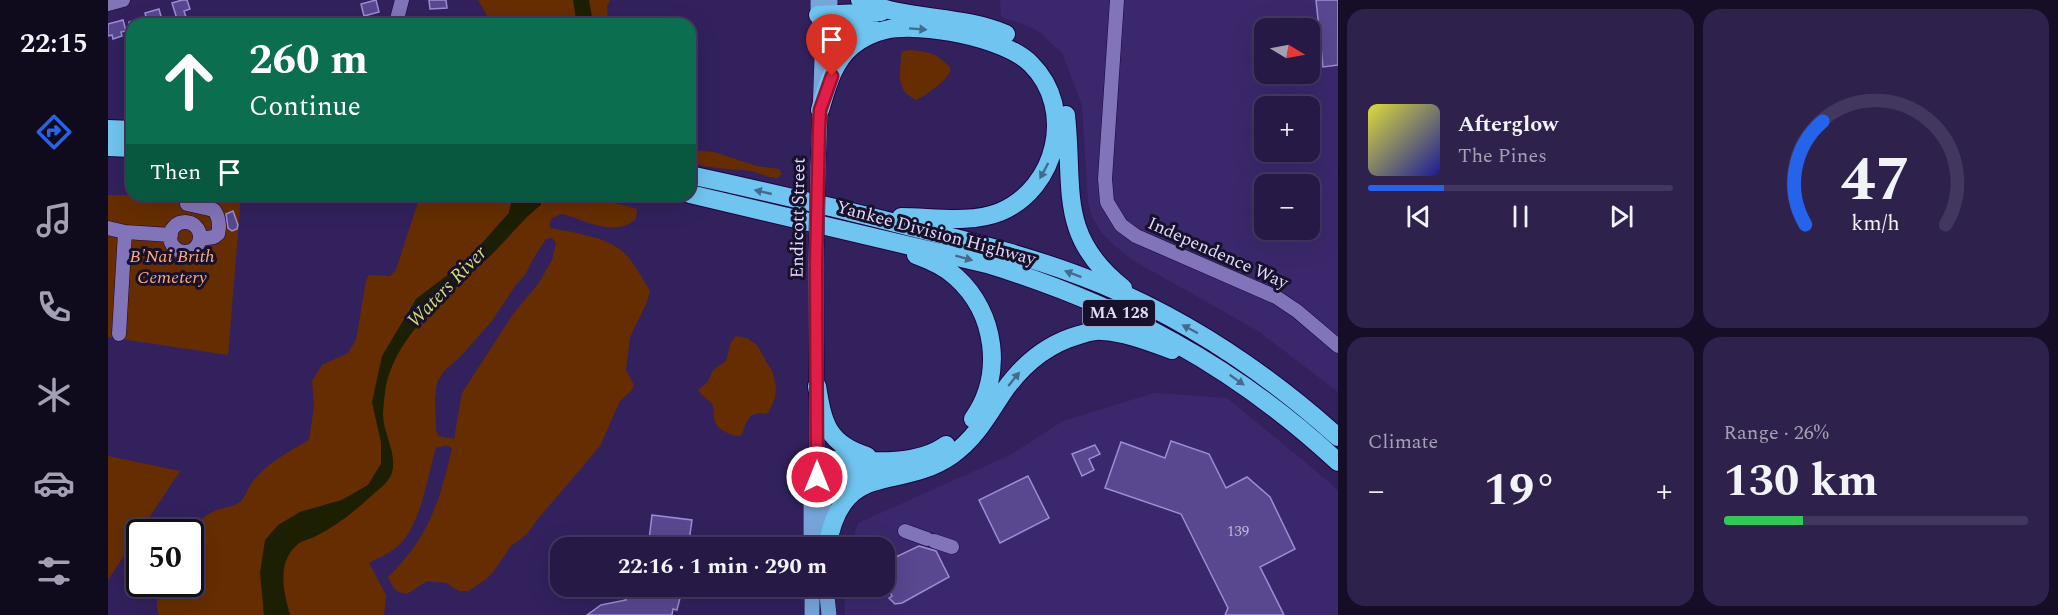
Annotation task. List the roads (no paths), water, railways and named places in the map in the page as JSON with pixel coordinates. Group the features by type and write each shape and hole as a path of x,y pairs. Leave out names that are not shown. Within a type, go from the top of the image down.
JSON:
{"highway":[{"path":"860,0 901,12 963,21 993,29 1027,47 1049,70 1063,97 1070,192 1076,228 1098,266 1146,306"},
{"path":"824,12 901,12"},
{"path":"824,12 886,30 922,29 960,34 1000,44 1017,52 1032,65 1050,93 1057,122 1054,151 1043,175 1013,205 998,212 971,218 868,216"},
{"path":"820,110 832,76 844,54 861,40 886,30"},
{"path":"108,129 126,130"},
{"path":"108,147 126,148"},
{"name":"Yankee Division Highway","path":"696,177 868,216 1041,262 1105,286 1204,336 1282,390 1338,437"},
{"name":"Yankee Division Highway","path":"696,195 942,252 1025,276 1103,306 1151,329 1209,362 1261,396 1338,462"},
{"path":"829,537 835,517 849,495 890,469 940,449 969,424 984,400 990,383 992,353 984,316 975,299 957,278 933,261 867,235"},
{"path":"817,468 930,467 942,461 964,446 986,420 1012,380 1033,358 1059,342 1075,336 1101,331 1114,333 1209,362"},
{"path":"817,386 822,414 831,434 838,442 890,469"}],"main road":[{"name":"Endicott Street","path":"811,537 811,504 817,468 816,264 824,12"},
{"name":"Endicott Street","path":"817,468 824,504 826,537"},
{"path":"812,597 812,615"},
{"path":"827,597 829,615"}],"street":[{"path":"108,4 123,0"},
{"path":"397,18 402,0"},
{"name":"Independence Way","path":"1117,0 1105,179 1107,202 1120,225 1160,248 1276,297 1297,311 1338,346"},
{"path":"185,222 187,201"},
{"path":"192,201 214,210 217,214 218,234 214,237 200,239"},
{"path":"185,222 194,225 200,233 200,239 193,249 183,251 173,244 171,235 175,226 185,222"},
{"path":"108,228 124,232 171,235"},
{"path":"119,334 115,284 124,232"},
{"path":"905,531 952,547"}],"water":[{"path":"512,201 541,201 541,205 492,254 427,315 400,351 390,371 383,415 393,462 390,477 382,487 345,518 314,537 299,543 292,550 284,567 283,577 290,615 264,615 260,573 265,540 278,525 300,512 342,500 368,485 381,464 381,442 372,402 382,356 416,299 466,261 509,213"}],"waterway":[{"name":"Waters River","path":"581,0 584,18"}],"park label":[{"name":"B'Nai Brith Cemetery","path":"172,266"}]}
